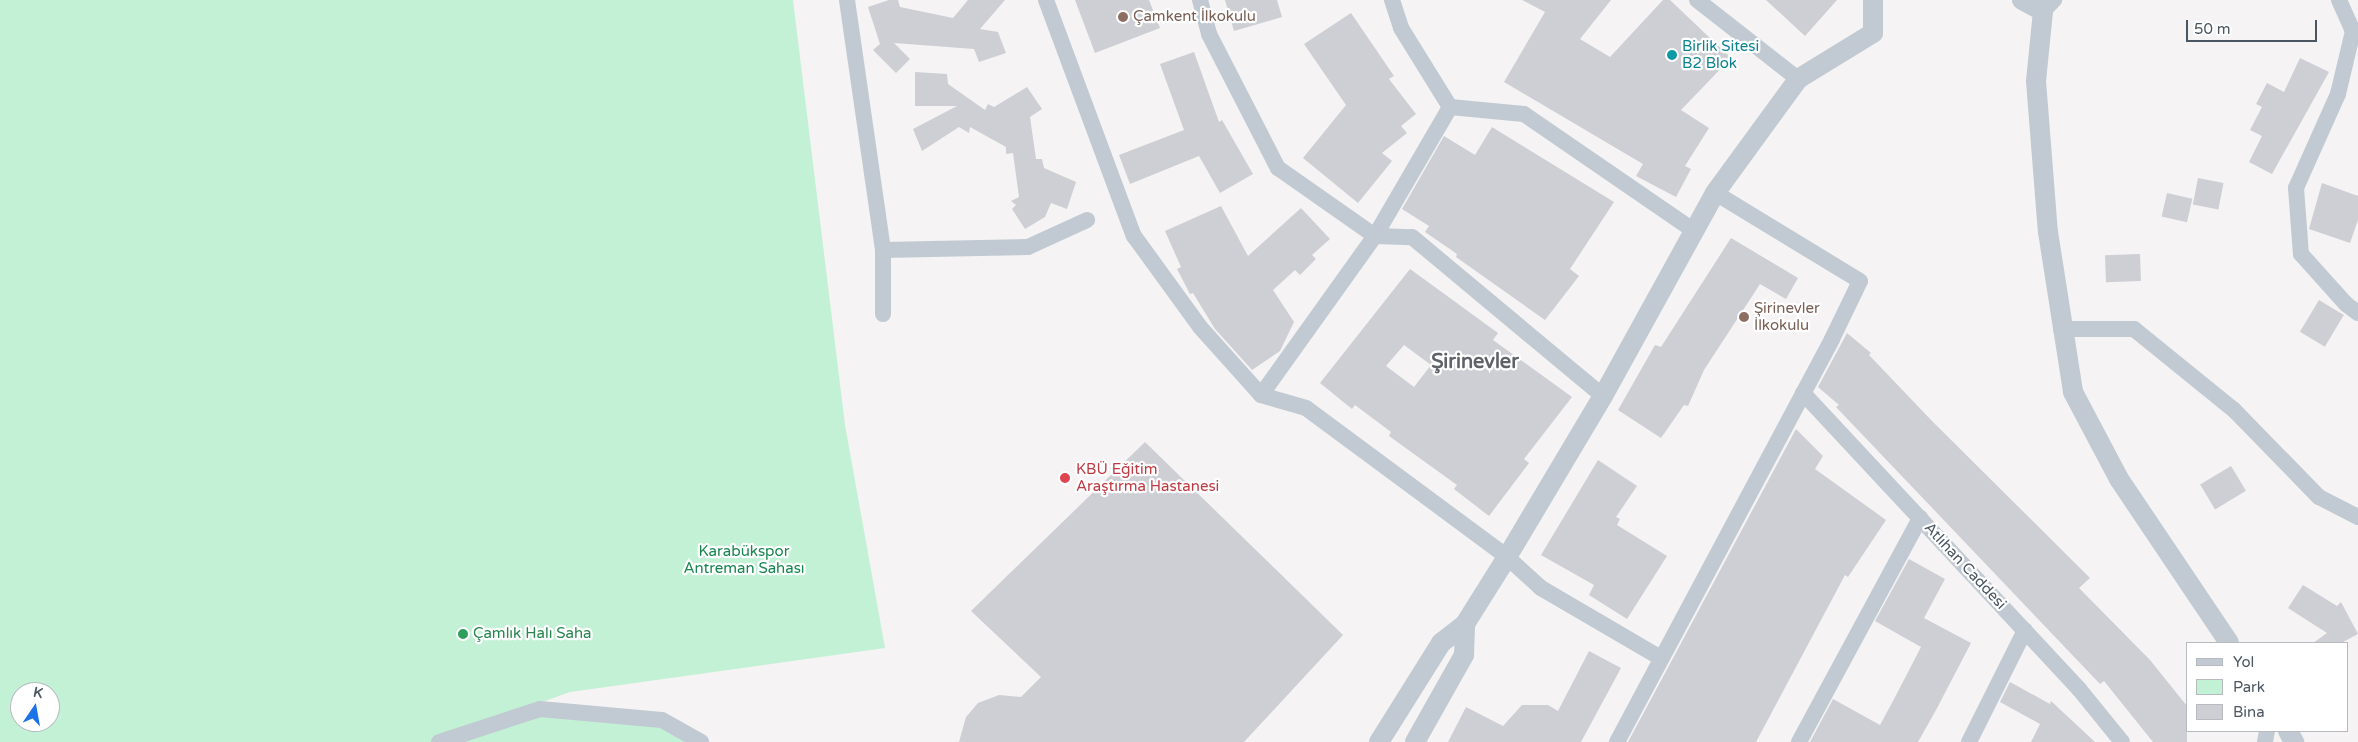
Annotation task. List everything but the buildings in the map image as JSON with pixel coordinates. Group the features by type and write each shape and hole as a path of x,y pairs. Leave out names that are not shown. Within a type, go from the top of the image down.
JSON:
{"street":[{"path":"847,0 883,250 883,314"},
{"path":"1046,0 1134,236 1200,327 1262,395 1306,408 1507,557 1541,588 1661,658"},
{"path":"1200,0 1209,34 1278,168 1375,236 1412,237 1603,396"},
{"path":"1392,0 1401,28 1450,107"},
{"path":"1697,0 1798,79"},
{"path":"1379,742 1441,643 1465,624 1507,557 1603,396 1715,193 1798,79 1872,33 1872,0"},
{"path":"2022,0 2049,5 2036,81 2048,232 2061,329 2073,392 2119,480 2228,642"},
{"path":"2339,0 2353,31 2338,94 2296,188 2302,254 2346,304 2358,313"},
{"path":"1262,395 1375,236 1450,107"},
{"path":"1450,107 1524,114 1694,231"},
{"path":"1617,742 1803,393 1860,281 1715,193"},
{"path":"883,250 1022,248 1087,220"},
{"path":"2061,329 2134,330 2234,410 2319,497 2358,517"},
{"name":"Atlıhan Caddesi","path":"1803,393 2025,630 2122,742"},
{"path":"1799,742 1920,518"},
{"path":"1415,742 1464,655 1465,624"},
{"path":"1969,742 2025,630"},
{"path":"439,742 540,710 662,720 701,742"}],"green space":[{"name":"Karabükspor Antreman Sahası","path":"0,0 793,0 845,425 885,648 570,692 431,742 0,742"},
{"path":"540,709 662,720 701,742 439,742"}],"place":[{"name":"Çamkent İlkokulu","path":"1123,17"},
{"name":"Birlik Sitesi B2 Blok","path":"1672,55"},
{"name":"Şirinevler İlkokulu","path":"1744,317"},
{"name":"KBÜ Eğitim Araştırma Hastanesi","path":"1065,478"},
{"name":"Çamlık Halı Saha","path":"463,634"}],"district":[{"name":"Şirinevler","path":"1475,362"}]}
